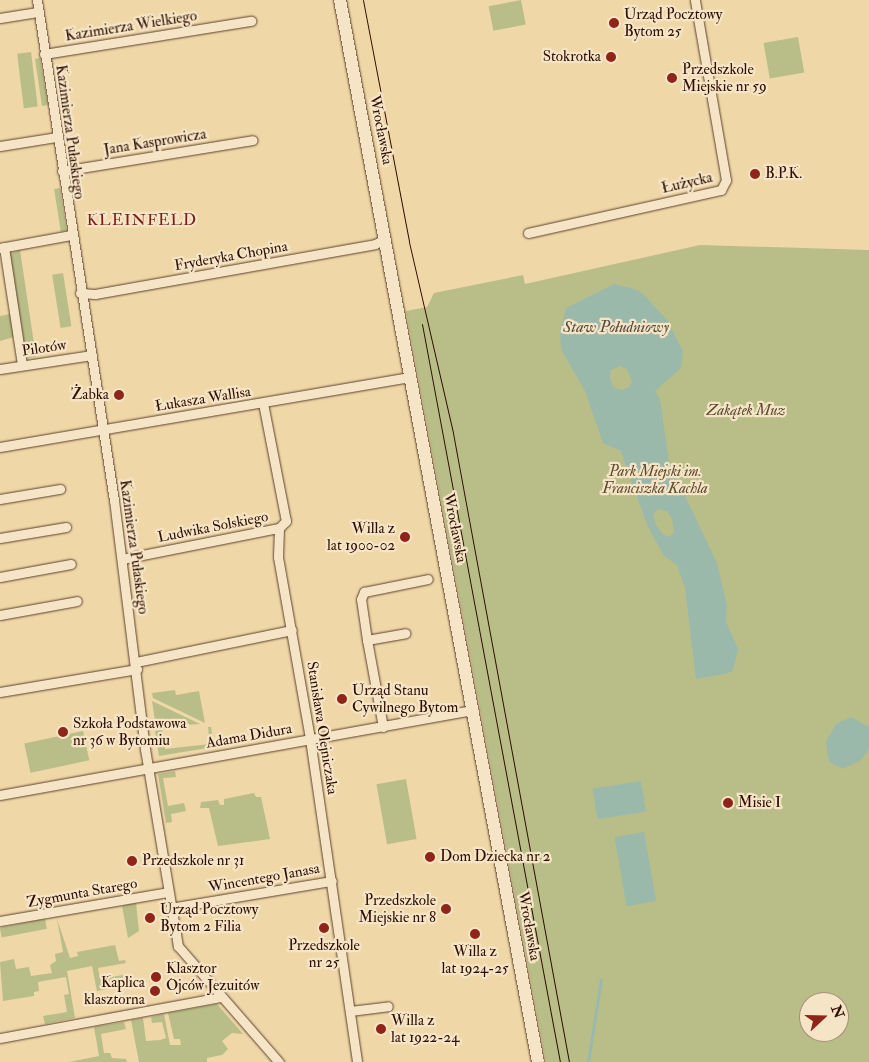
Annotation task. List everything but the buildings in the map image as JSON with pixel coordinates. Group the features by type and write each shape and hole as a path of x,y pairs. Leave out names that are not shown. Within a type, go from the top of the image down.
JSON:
{"main road":[{"name":"Wrocławska","path":"340,0 538,1062"}],"street":[{"name":"Kazimierza Pułaskiego","path":"36,0 80,293 103,429 122,559 148,768 170,908 183,954 279,1062"},
{"name":"Łużycka","path":"528,233 722,190 726,180 695,0"},
{"path":"0,18 38,12"},
{"name":"Kazimierza Wielkiego","path":"44,54 251,21"},
{"path":"0,146 57,137"},
{"name":"Jana Kasprowicza","path":"62,172 253,140"},
{"path":"22,365 2,247 71,235"},
{"name":"Fryderyka Chopina","path":"80,293 114,291 375,244 385,239"},
{"name":"Pilotów","path":"0,368 92,355"},
{"name":"Łukasza Wallisa","path":"0,447 411,376"},
{"name":"Stanisława Olejniczaka","path":"263,403 286,521 279,528 278,557 310,739 357,1062"},
{"path":"0,499 60,489"},
{"path":"0,538 66,527"},
{"name":"Ludwika Solskiego","path":"122,559 279,528"},
{"path":"0,577 71,564"},
{"path":"383,726 361,599 364,592 428,579"},
{"path":"0,615 77,601"},
{"path":"0,692 136,666 292,630"},
{"path":"367,640 405,633"},
{"name":"Adama Didura","path":"0,796 472,710"},
{"name":"Wincentego Janasa","path":"170,908 332,881"},
{"name":"Zygmunta Starego","path":"0,921 168,892"},
{"path":"0,1038 221,997"},
{"path":"350,1011 388,1006"}],"green space":[{"path":"521,0 526,25 493,31 489,6"},
{"path":"798,37 804,72 770,79 764,43"},
{"path":"31,52 38,107 24,108 17,54"},
{"path":"40,58 48,105 42,106 35,59"},
{"path":"60,188 67,230 61,231 54,189"},
{"name":"Park Miejski im. Franciszka Kachla","path":"700,245 869,250 869,1062 546,1062 406,311 427,307 434,293 523,275 525,284"},
{"path":"20,250 36,357 26,358 9,254"},
{"path":"63,273 71,326 61,328 52,275"},
{"path":"10,314 14,337 0,341 0,316"},
{"path":"175,690 176,695 199,691 205,723 153,698 152,693"},
{"path":"152,701 200,724 156,727"},
{"path":"208,727 211,727 214,747 159,756 155,731 162,730 165,749 210,744"},
{"path":"83,731 89,760 31,773 24,743"},
{"path":"175,771 176,777 163,778 168,806 184,803 186,811 171,814 172,822 166,823 158,774"},
{"path":"406,779 417,839 387,844 376,784"},
{"path":"254,793 256,797 261,797 270,839 218,846 209,808 200,808 201,802 218,800 220,805 224,805 224,799"},
{"path":"136,903 139,931 128,938 122,906"},
{"path":"45,919 47,929 2,938 0,928"},
{"path":"57,919 70,958 78,956 77,952 115,945 119,961 125,960 126,963 98,968 100,979 123,975 125,986 97,991 92,966 67,971 75,1018 45,1024 43,1016 67,1012 64,995 69,994 66,977 38,982 39,991 34,992 34,996 3,1001 0,962 14,959 16,969 29,967 31,976 52,973 50,965 56,961 55,954 63,952"},
{"path":"217,1004 243,1034 232,1033 222,1041 228,1049 222,1055 207,1058 207,1062 139,1062 131,1020 143,1018 146,1041 160,1040 166,1038 162,1022 152,1023 151,1017 164,1014 170,1045 181,1045 180,1039 174,1039 168,1013"},
{"path":"124,1022 126,1029 101,1034 104,1053 110,1053 112,1058 126,1059 127,1062 69,1062 99,1056 94,1027"}],"water":[{"name":"Staw Południowy","path":"614,284 638,290 667,320 683,351 681,368 655,391 660,399 669,462 717,563 727,605 726,622 738,649 733,671 696,679 685,588 677,565 664,556 647,525 621,451 603,443 585,391 561,349 560,332 566,308","holes":["620,366 627,369 632,382 629,387 622,390 613,387 610,378 611,370","658,509 667,511 672,519 674,532 670,537 664,535 656,525 653,515"]},
{"path":"851,717 869,727 869,749 861,760 843,769 829,762 826,742 836,724"},
{"path":"641,781 646,812 597,819 593,789"},
{"path":"644,832 656,901 627,906 614,837"}],"waterway":[{"path":"588,1062 601,980"}],"tram line":[{"path":"363,0 409,242 453,433 569,1062"},
{"path":"422,324 560,1062"}],"place":[{"name":"Urząd Pocztowy Bytom 25","path":"614,23"},
{"name":"Stokrotka","path":"611,57"},
{"name":"Przedszkole Miejskie nr 59","path":"672,78"},
{"name":"B.P.K.","path":"755,174"},
{"name":"Żabka","path":"119,395"},
{"name":"Willa z lat 1900-02","path":"405,537"},
{"name":"Urząd Stanu Cywilnego Bytom","path":"342,699"},
{"name":"Szkoła Podstawowa nr 36 w Bytomiu","path":"63,732"},
{"name":"Misie I","path":"728,803"},
{"name":"Dom Dziecka nr 2","path":"430,857"},
{"name":"Przedszkole nr 31","path":"132,861"},
{"name":"Przedszkole Miejskie nr 8","path":"446,909"},
{"name":"Urząd Pocztowy Bytom 2 Filia","path":"150,918"},
{"name":"Przedszkole nr 25","path":"324,928"},
{"name":"Willa z lat 1924-25","path":"475,934"},
{"name":"Klasztor Ojców Jezuitów","path":"156,977"},
{"name":"Kaplica klasztorna","path":"155,991"},
{"name":"Willa z lat 1922-24","path":"381,1029"}],"district":[{"name":"KLEINFELD","path":"142,220"}],"park label":[{"name":"Zakątek Muz","path":"746,411"}]}
